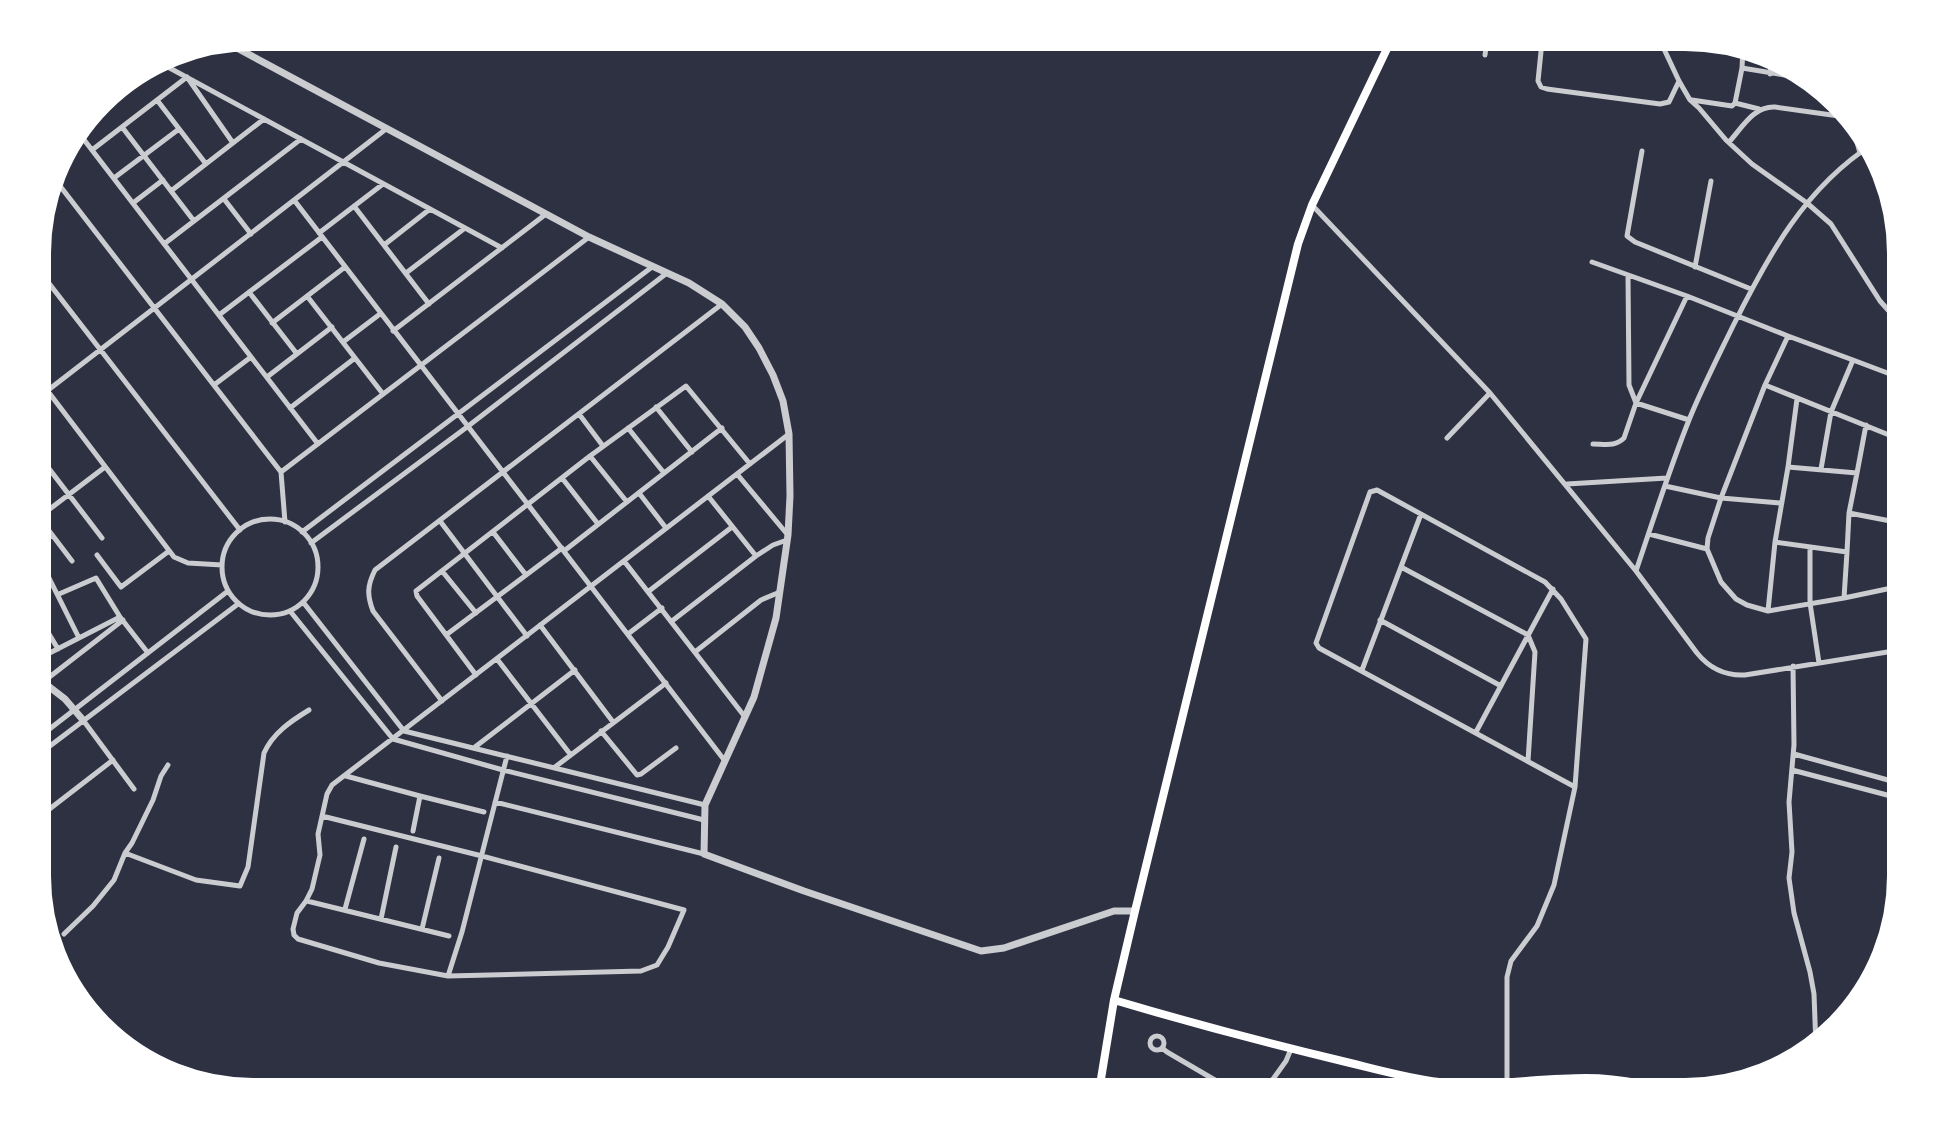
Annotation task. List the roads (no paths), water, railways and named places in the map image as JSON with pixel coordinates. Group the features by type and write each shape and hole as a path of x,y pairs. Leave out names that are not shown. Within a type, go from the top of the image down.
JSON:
{"main road":[{"path":"1100,1083 1114,1000 1298,244 1312,205 1388,46"},
{"path":"1114,1000 1399,1076 1444,1082 1563,1078 1638,1083"}],"street":[{"path":"1485,55 1486,46"},
{"path":"1542,46 1538,81 1541,87 1547,89 1660,104 1669,102 1679,81"},
{"path":"1663,46 1690,100 1752,164 1831,224 1880,301 1892,314"},
{"path":"235,47 589,237 689,283 722,304 745,327 773,375 783,401 789,434 790,496 780,592 754,697 705,805 704,854"},
{"path":"1735,103 1743,55"},
{"path":"1770,74 1771,65"},
{"path":"165,66 502,248"},
{"path":"1742,68 1793,77"},
{"path":"92,150 187,77"},
{"path":"187,77 233,143"},
{"path":"157,100 206,164"},
{"path":"1690,100 1839,116"},
{"path":"1729,142 1760,109"},
{"path":"171,191 264,119"},
{"path":"122,127 194,221"},
{"path":"114,178 179,129"},
{"path":"222,565 188,563 174,557 47,391 386,129"},
{"path":"82,137 318,444"},
{"path":"1856,137 1860,153"},
{"path":"164,244 301,139"},
{"path":"1636,571 1689,420 1751,289 1776,245 1807,203 1827,181 1864,150"},
{"path":"1642,151 1627,236 1751,289"},
{"path":"133,203 163,180"},
{"path":"1695,267 1711,181"},
{"path":"58,184 281,472 285,522"},
{"path":"219,315 383,184"},
{"path":"224,199 251,234"},
{"path":"294,200 726,762"},
{"path":"1312,205 1490,393 1636,571 1697,653 1714,669 1737,675 1892,651"},
{"path":"354,206 429,304"},
{"path":"384,245 430,209"},
{"path":"393,331 546,214"},
{"path":"406,273 465,228"},
{"path":"281,472 589,237"},
{"path":"1592,262 1892,375"},
{"path":"272,323 345,267"},
{"path":"302,532 652,267"},
{"path":"311,543 667,273"},
{"path":"1628,275 1629,385 1636,403"},
{"path":"46,279 240,530"},
{"path":"249,292 297,354"},
{"path":"307,296 383,394"},
{"path":"1593,444 1616,445 1624,438 1636,403 1687,296"},
{"path":"442,701 373,611 367,597 368,583 375,570 722,304"},
{"path":"343,342 380,314"},
{"path":"267,377 332,327"},
{"path":"1788,336 1765,385 1721,498 1707,549 1727,591 1747,605 1768,611 1892,588"},
{"path":"214,385 251,357"},
{"path":"290,408 355,358"},
{"path":"1821,469 1831,412 1853,360"},
{"path":"1765,385 1892,436"},
{"path":"476,675 416,594 418,589 590,456 686,386 750,464"},
{"path":"1447,438 1490,393"},
{"path":"1768,611 1780,503 1797,399"},
{"path":"1636,403 1689,420"},
{"path":"656,407 692,452"},
{"path":"579,414 603,446"},
{"path":"1844,598 1849,513 1866,425"},
{"path":"628,428 664,473"},
{"path":"446,635 628,502 722,428"},
{"path":"322,816 684,910 657,965 641,971 448,976 379,963 298,939 293,929 297,913 311,891 320,855 317,838 322,816 328,791 332,785 789,434"},
{"path":"590,456 628,502"},
{"path":"46,466 102,538"},
{"path":"46,511 105,467"},
{"path":"1788,467 1857,473"},
{"path":"737,474 787,538"},
{"path":"562,478 598,524"},
{"path":"1566,485 1667,478"},
{"path":"1665,486 1721,498 1780,503"},
{"path":"1507,1082 1507,977 1511,961 1537,926 1563,849 1575,787 1586,639 1561,599 1545,582 1377,490 1370,492 1316,643 1319,648 1575,787"},
{"path":"639,493 666,528"},
{"path":"708,496 756,556"},
{"path":"1849,513 1892,521"},
{"path":"1362,670 1421,514"},
{"path":"269,519 285,522 302,532 311,543 317,558 313,589 303,602 290,611 263,615 250,611 238,604 228,591 224,581 223,555 240,530 254,522 269,519"},
{"path":"440,521 527,636"},
{"path":"649,591 732,527"},
{"path":"46,529 72,561"},
{"path":"493,532 526,575"},
{"path":"1649,534 1707,549"},
{"path":"46,540 52,535"},
{"path":"672,621 756,556 787,538"},
{"path":"1775,542 1847,552"},
{"path":"1810,548 1810,603 1819,663"},
{"path":"97,555 121,587 169,551"},
{"path":"624,561 745,717"},
{"path":"1401,567 1528,635 1535,652 1528,761"},
{"path":"442,571 476,613"},
{"path":"46,580 49,578 59,594 79,638"},
{"path":"59,594 96,578 148,653"},
{"path":"1476,732 1553,589"},
{"path":"46,732 228,591"},
{"path":"695,652 761,600 780,592"},
{"path":"303,602 404,731 705,805"},
{"path":"46,749 238,604"},
{"path":"628,634 662,608"},
{"path":"290,611 393,739 704,820"},
{"path":"46,655 122,619"},
{"path":"46,680 122,619"},
{"path":"1380,620 1501,686"},
{"path":"540,625 613,722"},
{"path":"46,629 58,649"},
{"path":"497,659 570,754"},
{"path":"1793,666 1794,754 1789,792 1792,852 1789,878 1794,913 1812,983 1816,1036"},
{"path":"474,748 575,670"},
{"path":"554,768 666,683"},
{"path":"46,684 65,699 83,720 134,789"},
{"path":"125,853 196,880 240,886 248,867 264,753 278,733 309,710"},
{"path":"601,731 637,775 676,748"},
{"path":"1794,754 1892,781"},
{"path":"448,976 507,756"},
{"path":"46,812 113,760"},
{"path":"64,934 114,880 168,765"},
{"path":"1792,770 1892,796"},
{"path":"345,775 484,812"},
{"path":"413,831 420,796"},
{"path":"495,802 704,854 981,951 1004,948 1114,911 1135,911"},
{"path":"345,909 364,839"},
{"path":"381,919 396,847"},
{"path":"422,929 439,858"},
{"path":"306,901 449,936"},
{"path":"1162,1048 1220,1083"},
{"path":"1270,1083 1291,1049"}]}
